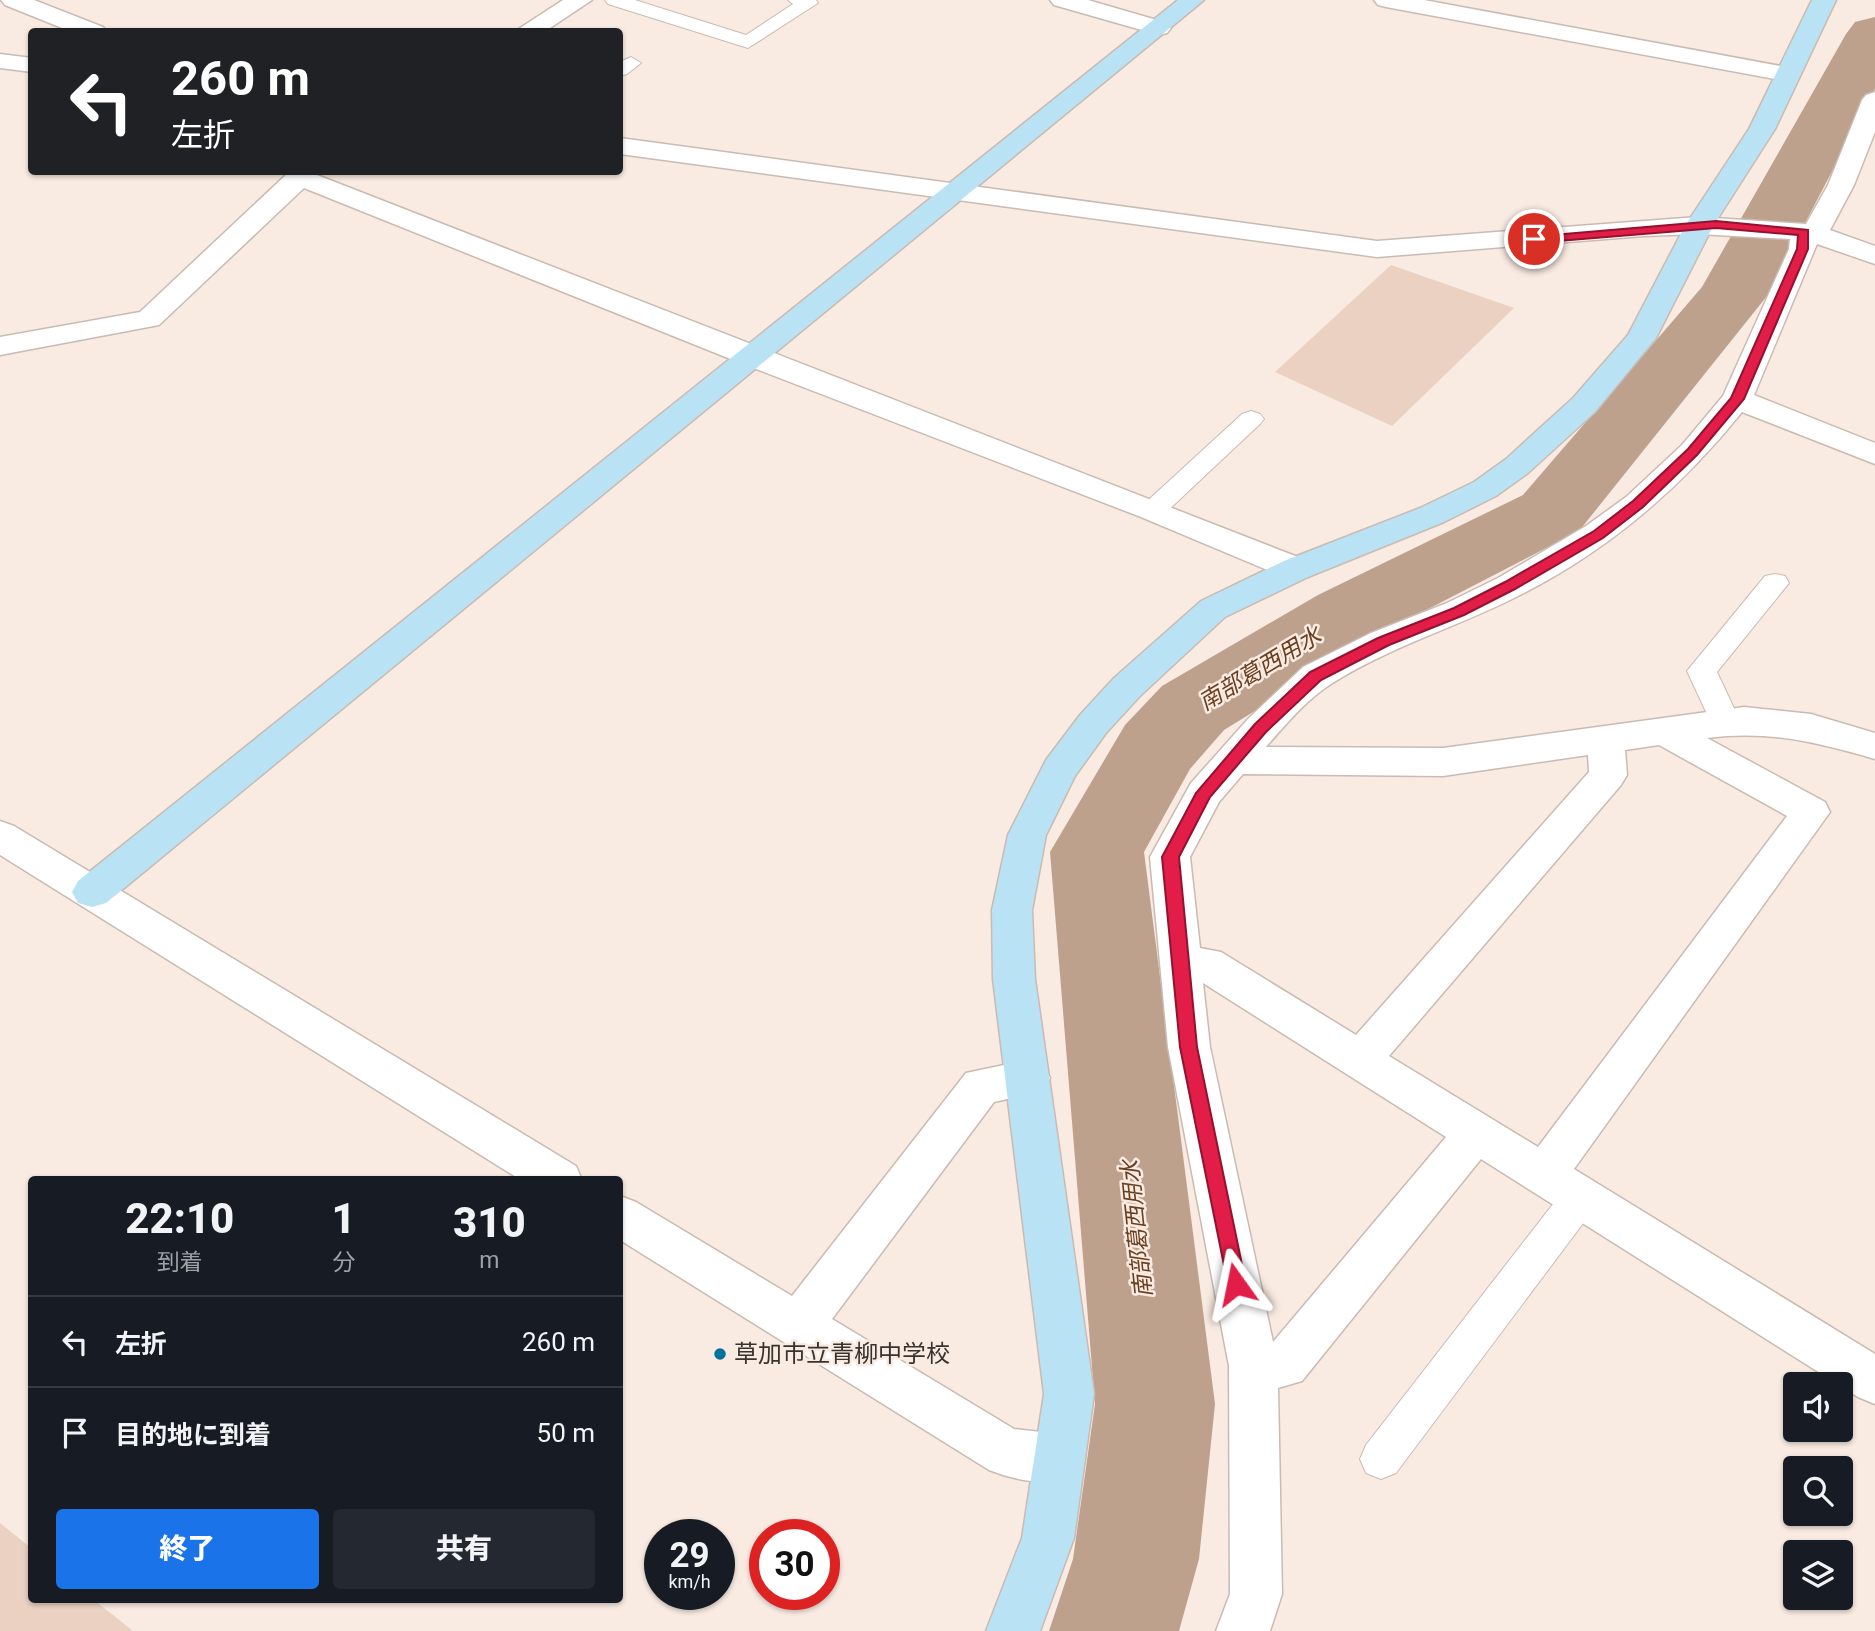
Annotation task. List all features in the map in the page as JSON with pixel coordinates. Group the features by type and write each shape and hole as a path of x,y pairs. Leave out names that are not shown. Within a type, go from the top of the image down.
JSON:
{"street":[{"path":"13,0 85,28"},
{"path":"533,28 580,0"},
{"path":"1062,0 1159,28"},
{"path":"92,892 749,356 1192,0"},
{"path":"1386,0 1786,74"},
{"path":"1013,1631 1048,1538 1069,1394 1014,979 1012,910 1027,835 1059,769 1093,724 1186,631 1213,609 1296,569 1432,515 1485,489 1517,466 1584,405 1641,338 1762,129 1786,74 1824,0"},
{"path":"0,61 28,64"},
{"path":"1243,1631 1256,1594 1253,1366 1189,1047 1170,857 1204,793 1261,728 1315,676 1383,641 1459,611 1510,586 1598,534 1638,504 1693,452 1737,399 1809,233 1841,185 1863,160 1875,100"},
{"path":"623,146 1377,249 1434,249 1707,225 1809,233 1875,256"},
{"path":"0,346 149,319 301,175"},
{"path":"304,175 749,356 1153,510 1296,569"},
{"path":"1737,399 1875,454"},
{"path":"1235,760 1443,762 1606,742 1725,721 1811,727 1875,746"},
{"path":"1544,1175 1811,812 1667,733"},
{"path":"1360,1060 1608,775 1606,742"},
{"path":"0,836 554,1176"},
{"path":"1179,966 1206,964 1875,1381"},
{"path":"798,1326 981,1086 1028,1078"},
{"path":"1253,1366 1285,1365 1476,1133"},
{"path":"623,1218 1006,1453 1060,1460"}],"lane":[{"path":"615,0 748,42 808,3 798,0"},
{"path":"1153,510 1251,419"},
{"path":"1725,721 1702,671 1775,583"},
{"path":"1381,1459 1580,1198"}],"shaded area":[{"path":"1391,265 1514,308 1392,426 1275,372"},
{"path":"0,1523 28,1546 28,1603 98,1603 133,1631 0,1631"}],"waterway":[{"name":"南部葛西用水","path":"1114,1631 1136,1559 1155,1404 1097,852 1157,748 1193,708 1348,615 1551,513 1732,296 1875,34"}],"place":[{"name":"草加市立青柳中学校","path":"720,1354"}],"route":[{"path":"1236,1284 1189,1047 1170,857 1204,793 1261,728 1315,676 1383,641 1459,611 1510,586 1598,534 1638,504 1693,452 1737,399 1803,249 1804,232 1716,225 1659,227 1534,239"}]}
